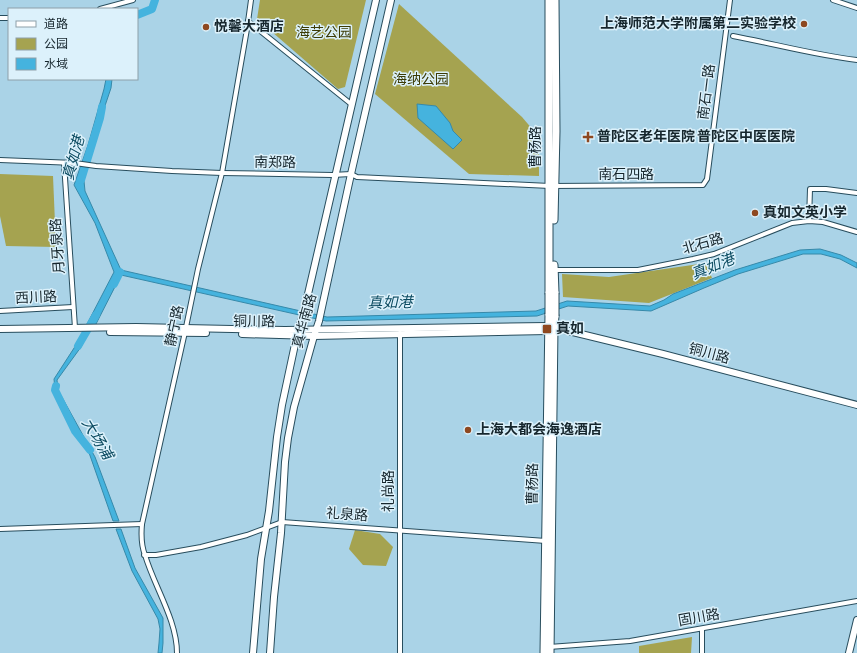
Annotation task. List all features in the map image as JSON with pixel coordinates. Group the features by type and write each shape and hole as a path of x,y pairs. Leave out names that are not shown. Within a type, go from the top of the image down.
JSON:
{"main road":[{"name":"真华南路","path":"253,653 261,559 269,511 282,404 376,0"},
{"name":"真华南路","path":"270,653 288,438 294,407 322,309 391,0"},
{"name":"曹杨路","path":"547,650 550,328 552,315 552,186 549,0"},
{"name":"曹杨路","path":"552,186 556,131 555,0"},
{"name":"铜川路","path":"0,330 74,328 82,330"},
{"name":"铜川路","path":"0,333 82,330 186,330 298,333 550,328 663,354 857,405"},
{"path":"849,653 857,620"}],"street":[{"path":"104,8 134,0"},
{"name":"静宁路","path":"177,653 173,627 144,555 141,540 142,524 186,330 198,269 222,173 251,0"},
{"name":"南石一路","path":"703,185 707,179 730,0"},
{"path":"833,0 857,8"},
{"path":"248,21 352,104"},
{"path":"733,36 828,56 857,60"},
{"name":"南郑路","path":"0,160 75,163 96,166 222,173 351,174 357,177 552,186"},
{"name":"月牙泉路","path":"64,163 74,328"},
{"name":"南石四路","path":"552,186 703,185"},
{"path":"809,221 810,189 826,189 857,193"},
{"name":"北石路","path":"552,270 638,270 714,254 792,223 809,221 823,222 857,232"},
{"name":"西川路","path":"0,311 73,307"},
{"name":"礼尚路","path":"400,331 400,653"},
{"name":"礼泉路","path":"144,555 156,555 201,547 247,535 282,522 548,541"},
{"path":"0,529 142,524"},
{"name":"固川路","path":"547,650 630,641 857,601"},
{"path":"702,629 702,653"}],"green space":[{"name":"海艺公园","path":"260,0 366,0 345,87 338,89 257,19"},
{"name":"海纳公园","path":"399,4 522,117 539,137 539,176 469,174 375,94"},
{"path":"0,174 53,176 56,247 6,246 0,216"},
{"path":"706,263 712,278 649,303 563,297 562,274 609,277"},
{"path":"355,530 380,534 393,547 386,566 363,565 349,549"},
{"path":"692,637 691,653 639,653 639,646"}],"water":[{"path":"106,80 112,80 111,88 83,171 85,191 121,270 327,317 536,311 567,301 650,306 673,294 735,270 800,250 820,249 841,255 857,263 857,268 840,259 821,254 803,254 738,274 651,311 568,306 537,316 326,321 121,275 96,324 87,324 114,272 95,223 74,185 88,145"},
{"path":"417,104 436,106 450,123 453,131 462,140 453,149 418,118"},
{"path":"83,337 86,337 81,347 57,380 58,390 95,457 119,521 113,521 87,447 75,431 55,390 54,379 76,345"},
{"path":"116,529 121,529 135,568 163,618 162,653 158,653 160,629 158,619 132,571"}],"waterway":[{"name":"真如港","path":"138,15 152,9 155,0"},
{"name":"真如港","path":"81,180 102,107"},
{"name":"大场浦","path":"114,284 120,272"},
{"name":"大场浦","path":"78,346 96,315"},
{"name":"大场浦","path":"56,386 55,390 75,431 90,450"}],"place":[{"name":"上海师范大学附属第二实验学校","path":"804,24"},
{"name":"悦馨大酒店","path":"206,27"},
{"name":"普陀区老年医院 普陀区中医医院","path":"588,137"},
{"name":"真如文英小学","path":"755,213"},
{"name":"真如","path":"547,329"},
{"name":"上海大都会海逸酒店","path":"468,430"}]}
